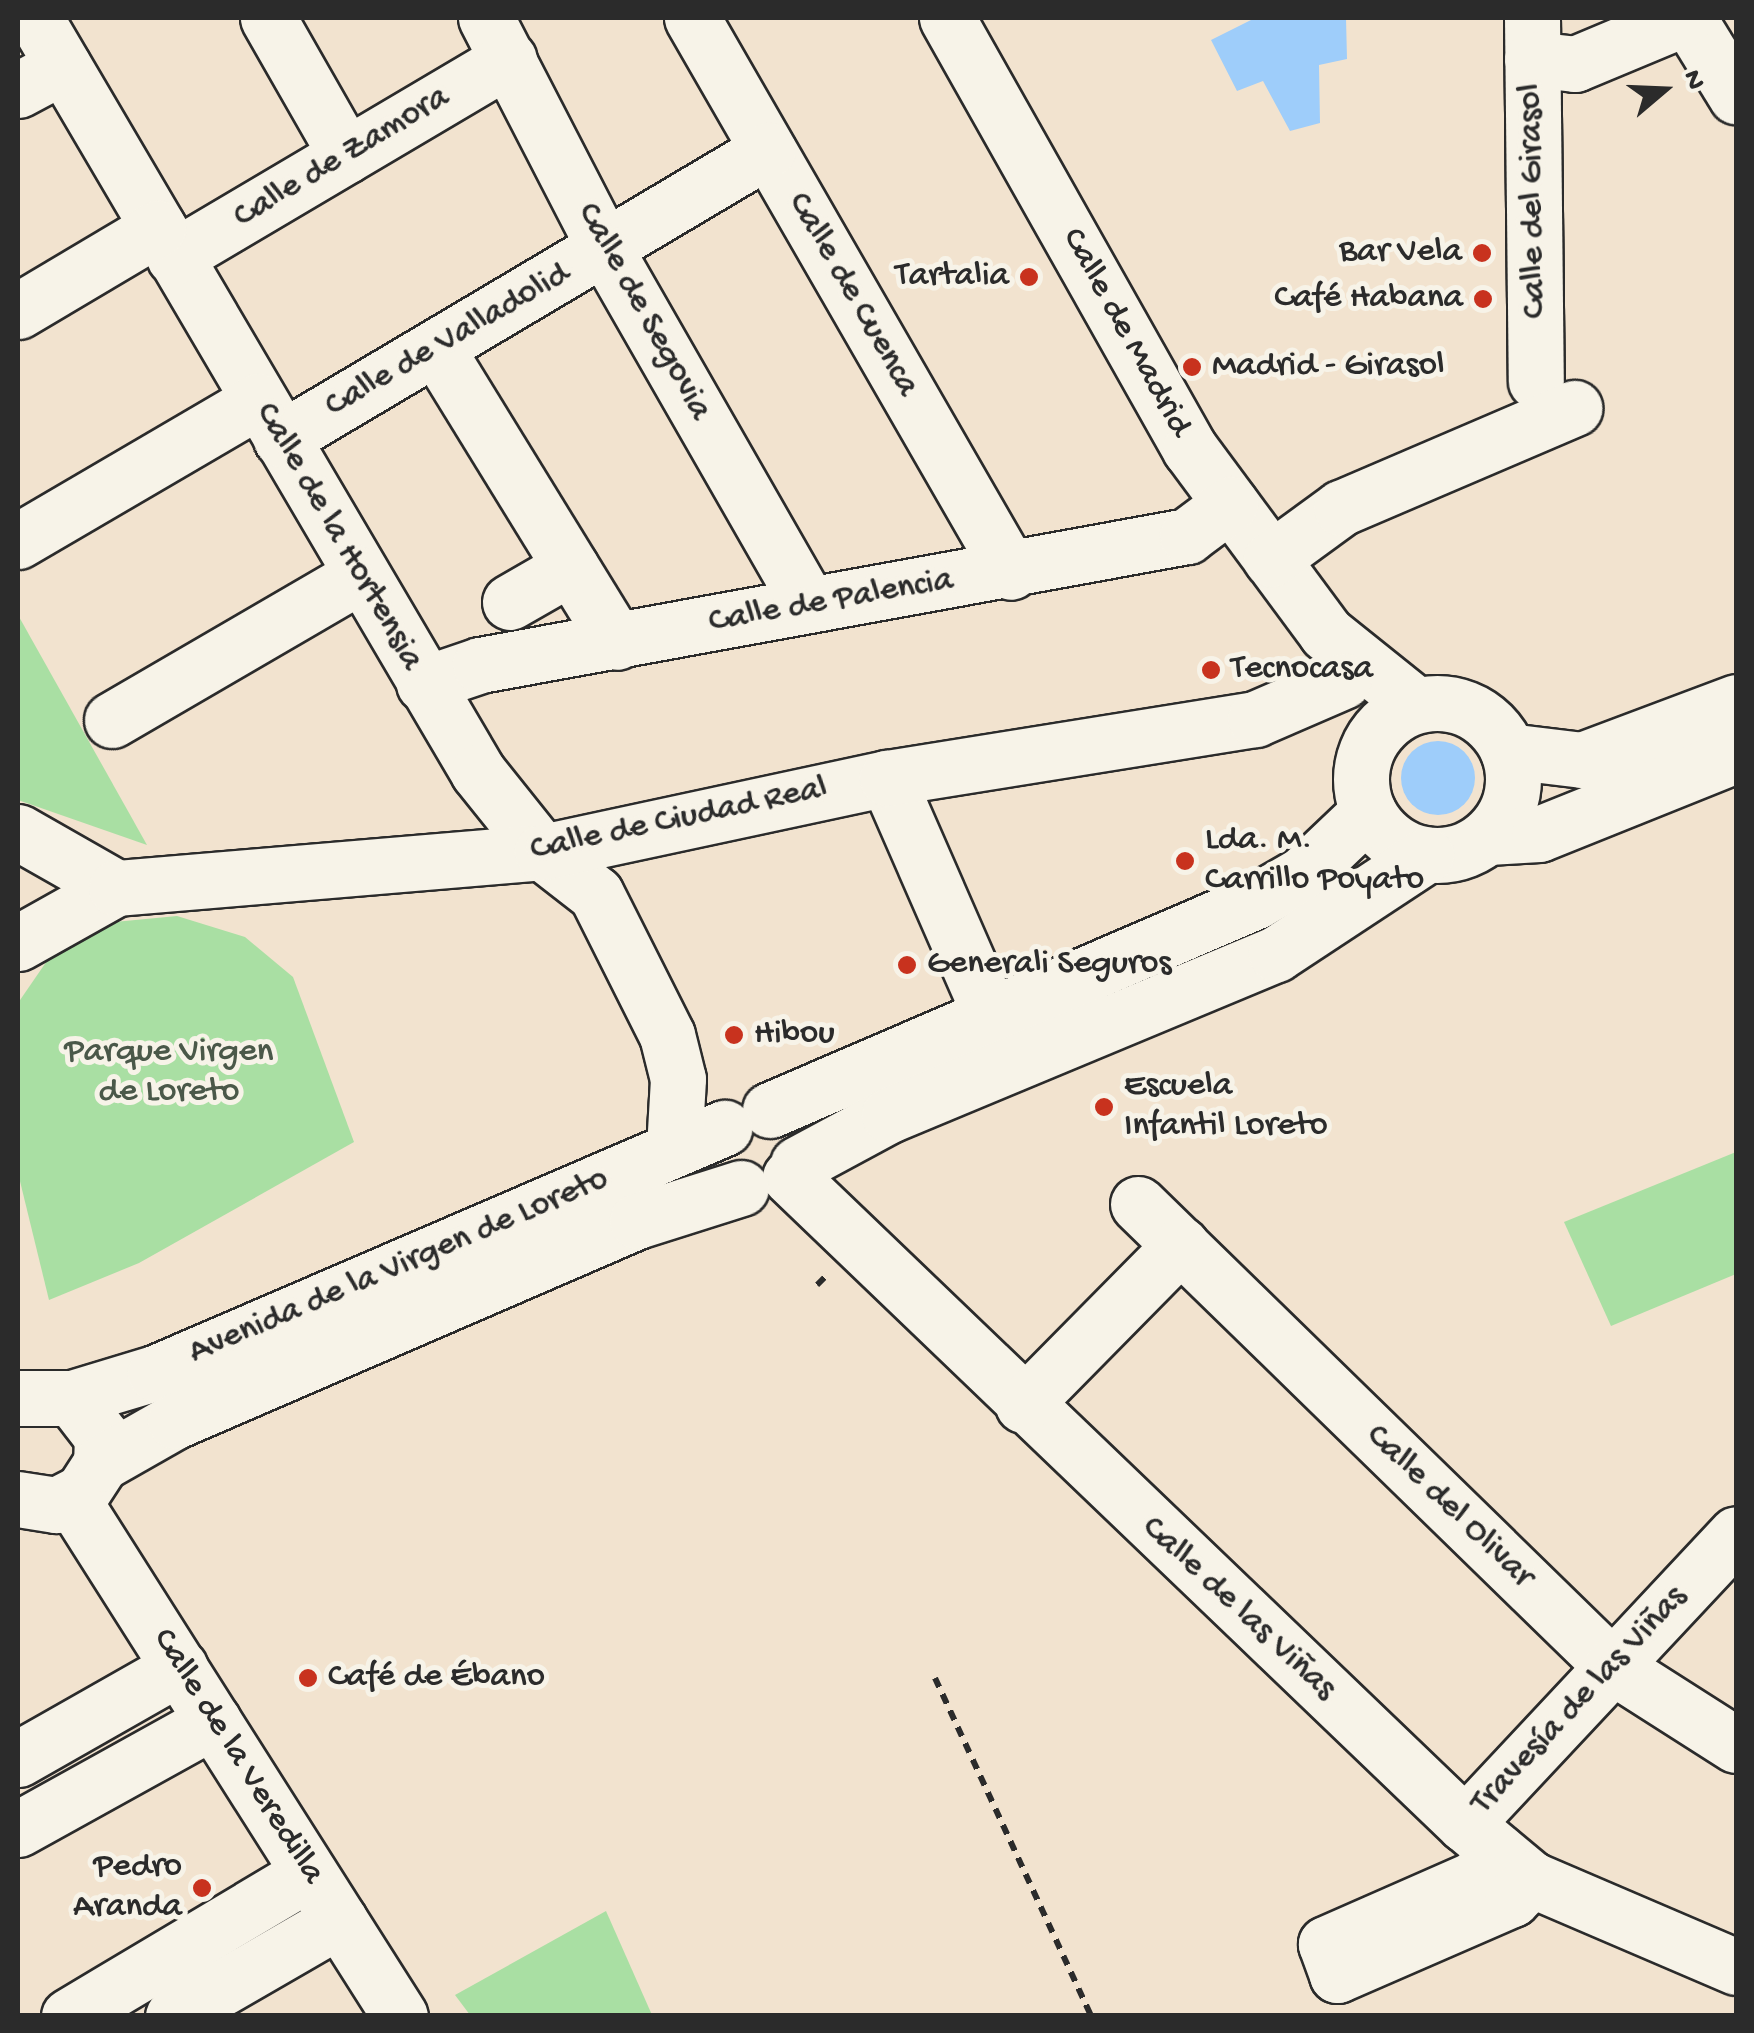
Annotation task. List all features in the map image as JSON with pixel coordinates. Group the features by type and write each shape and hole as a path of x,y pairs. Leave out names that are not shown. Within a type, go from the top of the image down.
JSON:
{"street":[{"name":"Calle de la Hortensia","path":"35,18 40,78 166,242 424,684 542,852 596,894 673,1057 674,1149"},
{"path":"268,18 346,156"},
{"name":"Calle de Cuenca","path":"692,18 1011,572"},
{"path":"1533,32 1575,64 1687,18 1736,96"},
{"name":"Calle de Madrid","path":"958,21 1230,504 1334,657 1395,720"},
{"name":"Calle del Girasol","path":"1271,560 1341,508 1555,395 1533,32"},
{"name":"Calle de Zamora","path":"18,311 346,156 498,38"},
{"name":"Calle de Segovia","path":"498,38 605,249 808,603"},
{"name":"Calle de Valladolid","path":"18,541 270,420 436,348 768,150"},
{"path":"436,348 617,642"},
{"name":"Calle de Palencia","path":"424,684 808,603 1011,572 1188,536 1230,504"},
{"path":"510,602 570,567"},
{"path":"112,720 361,575"},
{"name":"Calle de Ciudad Real","path":"18,942 116,888 542,852 887,778 1254,719 1334,657"},
{"path":"1508,750 1582,760 1736,702"},
{"path":"1488,837 1512,799 1508,750 1472,710 1395,720 1362,761 1368,812 1383,834 1426,855 1488,837 1540,834 1736,755"},
{"path":"887,778 990,1014"},
{"name":"Avenida de la Virgen de Loreto","path":"32,1391 155,1373 1256,901 1303,874 1368,812"},
{"path":"28,841 116,888"},
{"path":"18,916 39,879 28,841"},
{"name":"Avenida de la Virgen de Loreto","path":"46,1493 175,1421 637,1221 776,1176 889,1116 1276,954 1426,855"},
{"name":"Calle de la Hortensia","path":"673,1057 746,1117"},
{"path":"746,1117 796,1131 776,1176 719,1162 746,1117"},
{"name":"Calle de las Viñas","path":"776,1176 1498,1851 1736,1968"},
{"name":"Calle del Olivar","path":"1138,1204 1612,1666 1736,1744"},
{"path":"1023,1404 1181,1245"},
{"name":"Calle de la Veredilla","path":"32,1391 97,1426 46,1493 180,1667 400,2016"},
{"name":"Travesía de las Viñas","path":"1498,1851 1612,1666 1736,1534"},
{"path":"18,1759 180,1667"},
{"path":"18,1828 213,1721"},
{"path":"70,2016 309,1873"},
{"path":"172,2016 340,1920"}],"path":[{"path":"934,1678 1091,2016"}],"green space":[{"path":"18,615 147,845 18,800"},
{"name":"Parque Virgen de Loreto","path":"177,916 245,937 293,977 354,1142 139,1263 49,1300 18,1173 18,1003 51,955 104,923"},
{"path":"1736,1152 1736,1274 1611,1326 1564,1222"},
{"path":"606,1911 652,2015 470,2015 455,1995"}],"water":[{"path":"1255,18 1346,18 1347,59 1319,65 1320,123 1290,131 1263,81 1237,91 1211,40"},
{"path":"1438,741 1465,751 1475,778 1465,805 1438,815 1411,805 1401,778 1411,751"}],"place":[{"name":"Bar Vela","path":"1482,253"},
{"name":"Tartalia","path":"1029,277"},
{"name":"Café Habana","path":"1483,299"},
{"name":"Madrid - Girasol","path":"1192,367"},
{"name":"Tecnocasa","path":"1211,670"},
{"name":"Lda. M. Carrillo Poyato","path":"1185,861"},
{"name":"Generali Seguros","path":"907,965"},
{"name":"Hibou","path":"734,1035"},
{"name":"Escuela Infantil Loreto","path":"1104,1107"},
{"name":"Café de Ébano","path":"308,1678"},
{"name":"Pedro Aranda","path":"202,1888"}]}
